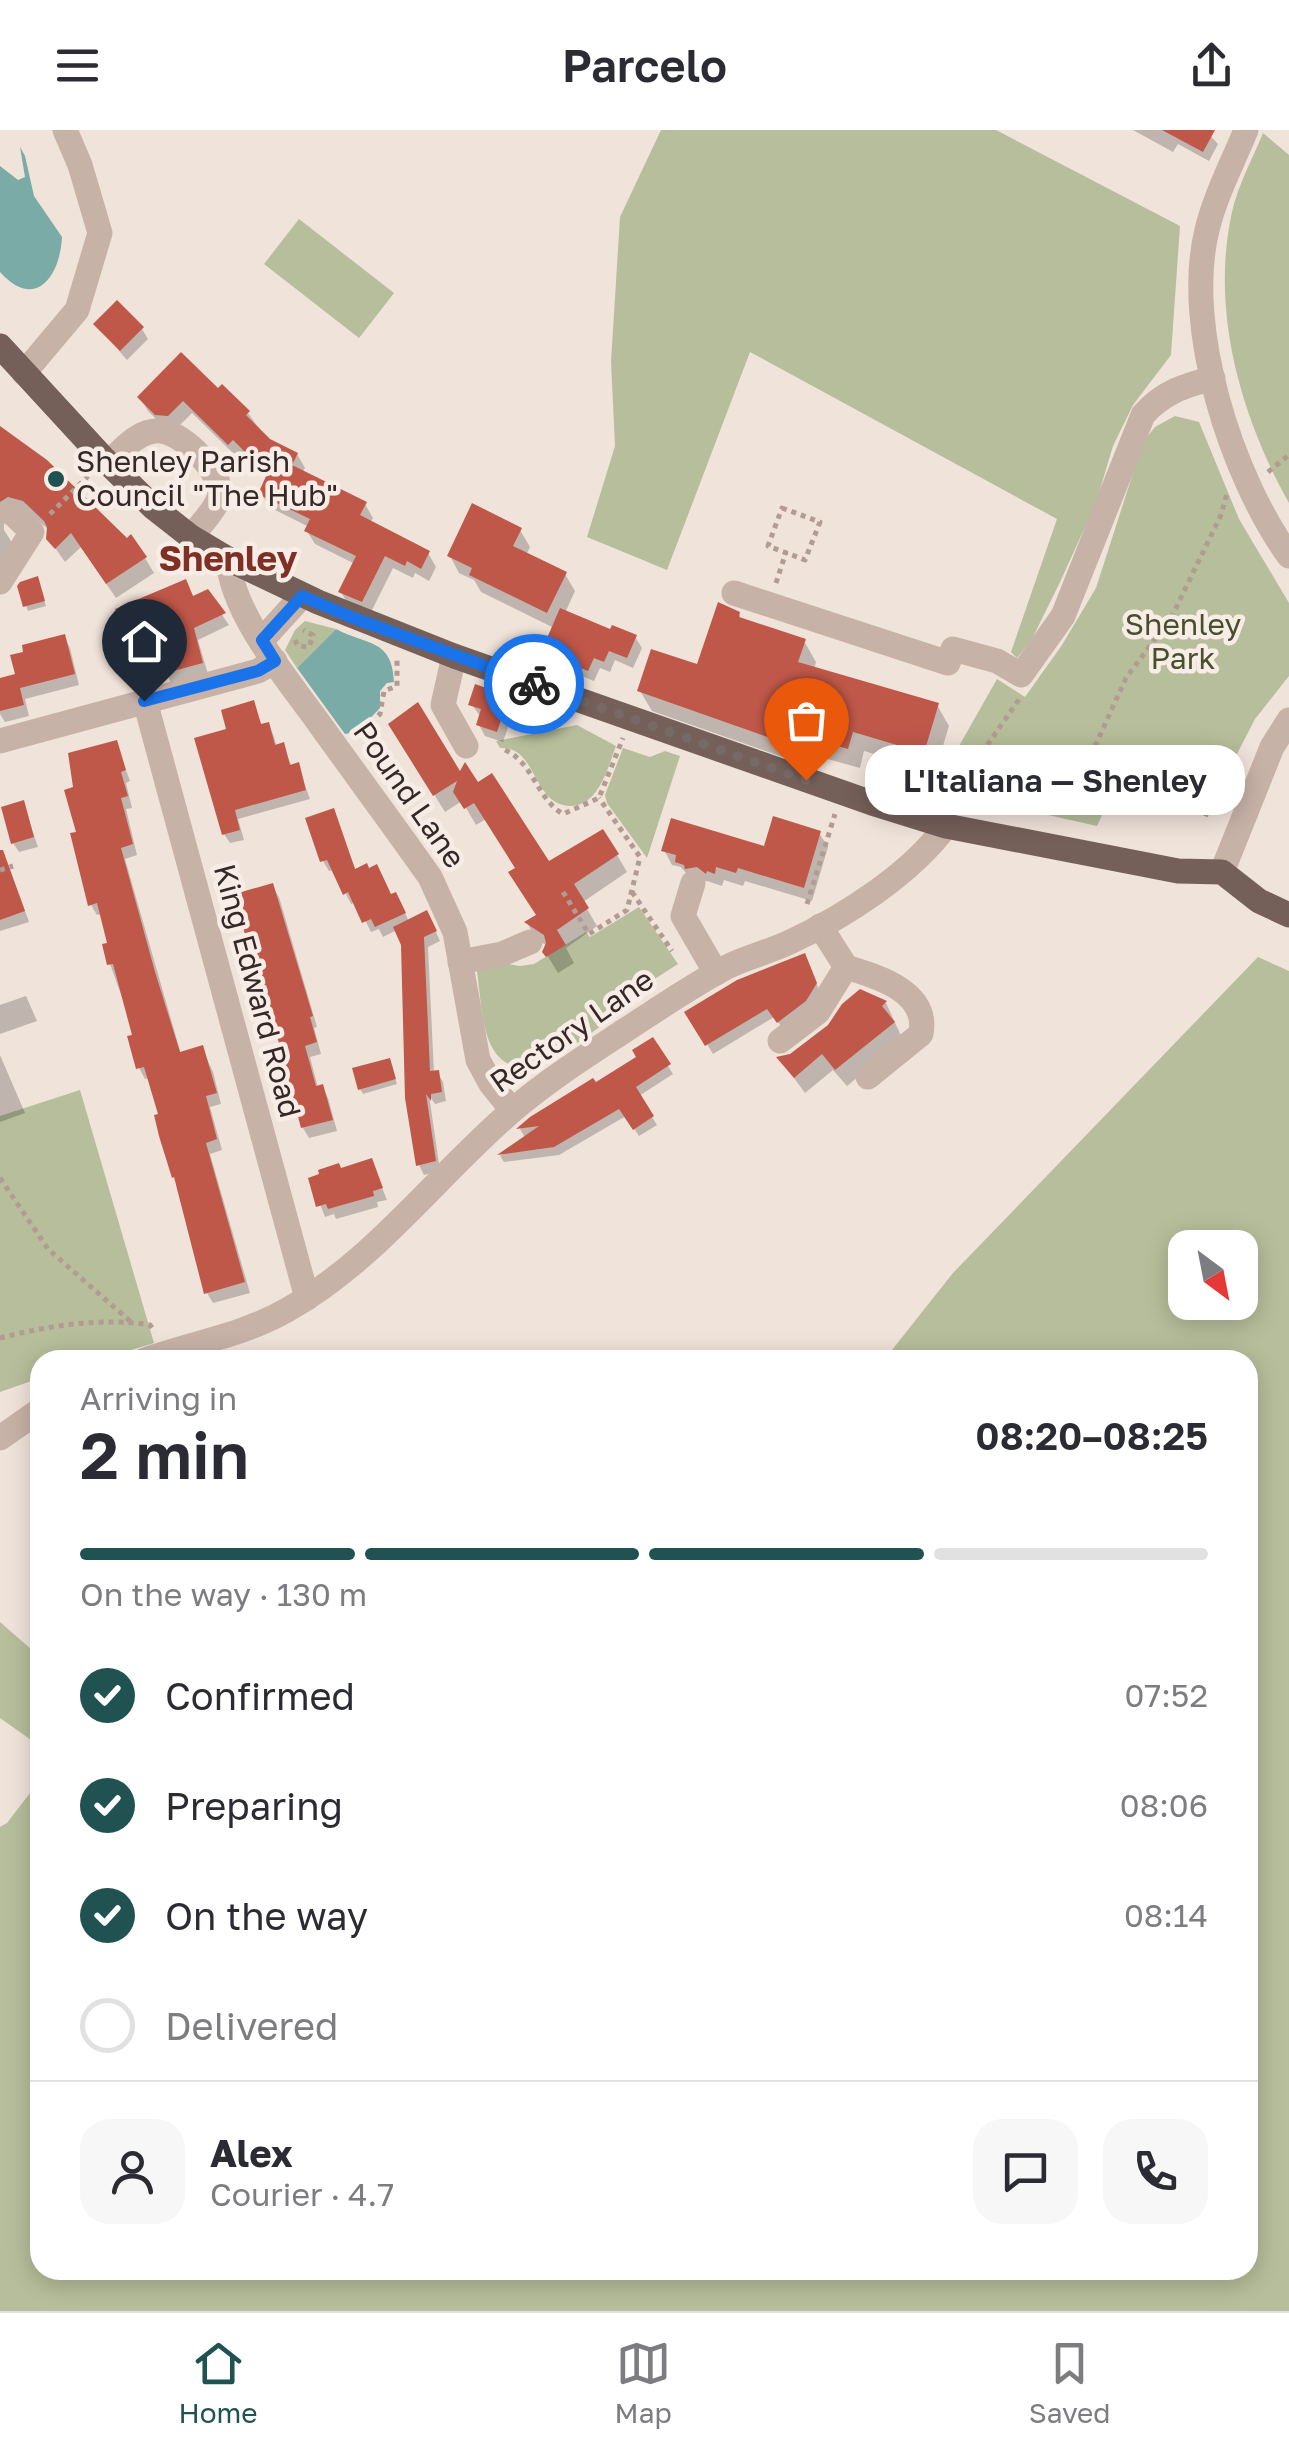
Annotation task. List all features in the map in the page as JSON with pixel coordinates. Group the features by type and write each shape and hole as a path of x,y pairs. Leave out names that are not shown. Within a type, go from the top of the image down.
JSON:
{"main road":[{"path":"0,346 154,508 191,538 302,596 454,656 946,826 1178,871 1222,872 1258,901 1289,915"}],"street":[{"path":"24,373 77,310 100,233 65,130"},
{"path":"1246,130 1206,230 1204,341 1246,480 1287,548"},
{"path":"734,593 948,663 954,649 997,662 1021,675 1063,616 1143,415 1156,400 1174,389 1213,378"},
{"path":"106,461 147,434 162,431 180,438 216,474 220,486 218,500 191,538"},
{"path":"0,582 32,532 12,513"},
{"name":"Pound Lane","path":"228,559 229,576 238,599 269,651 430,876 455,932 478,1060 512,1110"},
{"path":"0,741 258,671 302,596"},
{"path":"454,656 443,705 466,746"},
{"name":"King Edward Road","path":"144,701 307,1298"},
{"path":"1222,872 1272,748 1289,720"},
{"name":"Rectory Lane","path":"177,1350 229,1334 284,1312 307,1298 375,1244 512,1110 562,1072 706,978 820,926 908,868 932,846 946,826"},
{"path":"692,883 683,916 706,978"},
{"path":"820,926 846,968 880,977 920,1008 924,1021 921,1034 868,1076"},
{"path":"460,962 502,954 530,942"},
{"path":"780,1041 818,1012 846,968"},
{"path":"0,1438 30,1417"}],"path":[{"path":"1264,473 1289,456"},
{"path":"32,532 106,461"},
{"path":"1021,675 1022,695 981,754 968,798 992,786 1048,780 1068,773 1096,744 1126,678 1172,616 1221,514 1227,493"},
{"path":"782,508 820,522 805,560 786,552 768,546 782,508"},
{"path":"769,604 786,552"},
{"path":"351,741 380,714 384,691 397,686 397,658"},
{"path":"505,750 521,761 547,801 563,814 599,798 631,719"},
{"path":"1178,777 1191,786 1198,812"},
{"path":"797,938 842,792"},
{"path":"564,892 590,934 628,910 640,857 599,798"},
{"path":"1150,800 1209,815"},
{"path":"0,870 12,866"},
{"path":"632,892 706,978"},
{"path":"0,1178 48,1249 130,1322"},
{"path":"0,1338 54,1328 130,1322 150,1325 153,1350"}],"green space":[{"path":"661,130 996,130 1180,226 1171,355 1133,405 1113,446 1096,503 1061,580 1032,639 1017,658 1011,652 1057,519 750,352 667,570 587,537 615,446 611,362 620,217"},
{"path":"1263,133 1289,155 1289,503 1244,399 1234,362 1225,287 1232,212"},
{"path":"299,219 394,293 359,338 264,264"},
{"name":"Shenley Park","path":"1175,416 1199,422 1239,519 1289,603 1289,676 1255,719 1223,781 1132,752 1097,826 933,792 997,679 1025,697 1062,645 1096,588 1143,442 1155,427"},
{"path":"305,621 336,629 297,668 285,650 295,630"},
{"path":"577,725 616,746 595,793 570,806 548,796 521,756 500,748 496,741"},
{"path":"623,748 650,757 665,751 680,756 647,858 605,795"},
{"path":"639,907 678,964 611,1007 607,1022 546,1061 514,1066 500,1058 486,1033 477,971 503,963 534,964 586,932 590,937"},
{"path":"1258,957 1289,971 1289,2311 0,2311 0,1827 30,1793 30,2280 1258,2280 1258,1350 892,1350 953,1273"},
{"path":"80,1090 154,1343 131,1350 30,1350 30,1382 0,1392 0,1116"},
{"path":"0,1622 30,1648 30,1739 0,1718"}],"water":[{"path":"20,147 34,196 62,237 51,276 34,289 24,289 0,272 0,166 18,180 25,177"},
{"path":"336,629 383,651 389,658 394,682 380,691 380,708 357,732 345,734 297,668"}],"building":[{"path":"1162,130 1215,130 1203,152"},
{"path":"117,300 144,327 120,351 93,324"},
{"path":"181,352 218,388 222,384 250,411 246,415 270,439 298,453 292,465 367,502 360,515 430,551 421,569 385,556 362,602 338,592 356,556 304,531 310,519 258,494 267,474 233,440 228,445 183,401 168,416 155,415 137,397"},
{"path":"0,426 47,460 127,538 131,534 147,557 106,584 71,533 55,549 46,539 44,521 23,501 8,497 0,502"},
{"path":"472,503 522,528 513,546 567,572 547,613 469,575 472,568 447,556"},
{"path":"38,576 45,601 23,607 17,586"},
{"path":"186,579 193,596 208,589 226,613 194,628 203,663 162,674 150,629 141,633 137,622 123,628 115,609"},
{"path":"718,602 740,612 739,617 806,639 798,662 939,703 924,753 853,732 848,749 777,728 773,739 637,691 651,649 697,664"},
{"path":"560,608 610,629 612,625 637,635 627,658 609,651 604,662 594,658 588,671 541,652"},
{"path":"65,634 75,674 20,688 24,705 0,711 0,678 15,674 10,655 23,652 22,645"},
{"path":"475,684 509,696 497,732 476,725 481,709 468,705"},
{"path":"254,700 261,724 269,722 275,745 284,742 290,765 299,762 306,790 235,810 240,830 222,835 194,738 226,729 221,710"},
{"path":"418,702 460,771 465,762 478,782 492,773 549,861 603,829 619,854 574,884 589,908 557,930 566,945 546,957 542,952 544,935 524,922 536,915 508,872 515,868 474,803 464,809 453,792 457,781 433,796 388,724"},
{"path":"117,740 126,770 121,772 128,796 121,798 133,844 121,848 155,972 180,1052 203,1045 217,1093 206,1096 217,1139 206,1143 245,1282 204,1294 174,1177 159,1136 154,1115 158,1114 144,1067 136,1069 127,1036 132,1035 113,964 107,965 102,944 107,943 97,903 88,906 70,833 76,832 64,790 73,787 68,753"},
{"path":"1145,760 1173,770 1164,796 1136,787"},
{"path":"24,800 34,837 11,844 1,807"},
{"path":"334,808 355,869 367,863 369,868 377,864 391,894 396,892 406,913 375,927 371,919 362,923 348,892 343,895 327,860 320,862 305,818"},
{"path":"773,816 821,831 804,888 738,868 736,873 716,867 715,874 706,874 697,867 685,869 675,862 676,855 661,851 671,818 764,846"},
{"path":"0,850 25,911 0,920"},
{"path":"273,883 313,1016 310,1017 317,1042 305,1046 316,1086 323,1084 333,1120 301,1128 270,1009 238,911 243,909 238,893"},
{"path":"427,910 437,931 424,937 430,1071 439,1070 442,1092 431,1094 431,1101 426,1094 436,1161 416,1166 405,1098 401,945 393,927"},
{"path":"805,953 817,983 806,1001 777,1023 767,1009 705,1046 684,1012 737,980"},
{"path":"860,989 887,1001 882,1006 895,1022 835,1070 822,1054 794,1078 776,1057 790,1054 828,1025 842,1004"},
{"path":"653,1037 671,1064 636,1087 654,1116 633,1130 619,1109 554,1147 497,1155 539,1126 516,1129 530,1117 636,1057 632,1050"},
{"path":"390,1058 396,1079 358,1090 352,1068"},
{"path":"372,1158 383,1188 373,1191 374,1196 328,1209 326,1204 316,1207 308,1178 339,1163 341,1168"}],"way so far":[{"path":"534,684 806,780"}],"place":[{"name":"Shenley Parish Council \"The Hub\"","path":"56,479"},
{"name":"L'Italiana — Shenley","path":"806,780"}],"district":[{"name":"Shenley","path":"228,559"}],"route":[{"path":"144,701 258,671 275,661 262,640 302,596 534,684"}]}
